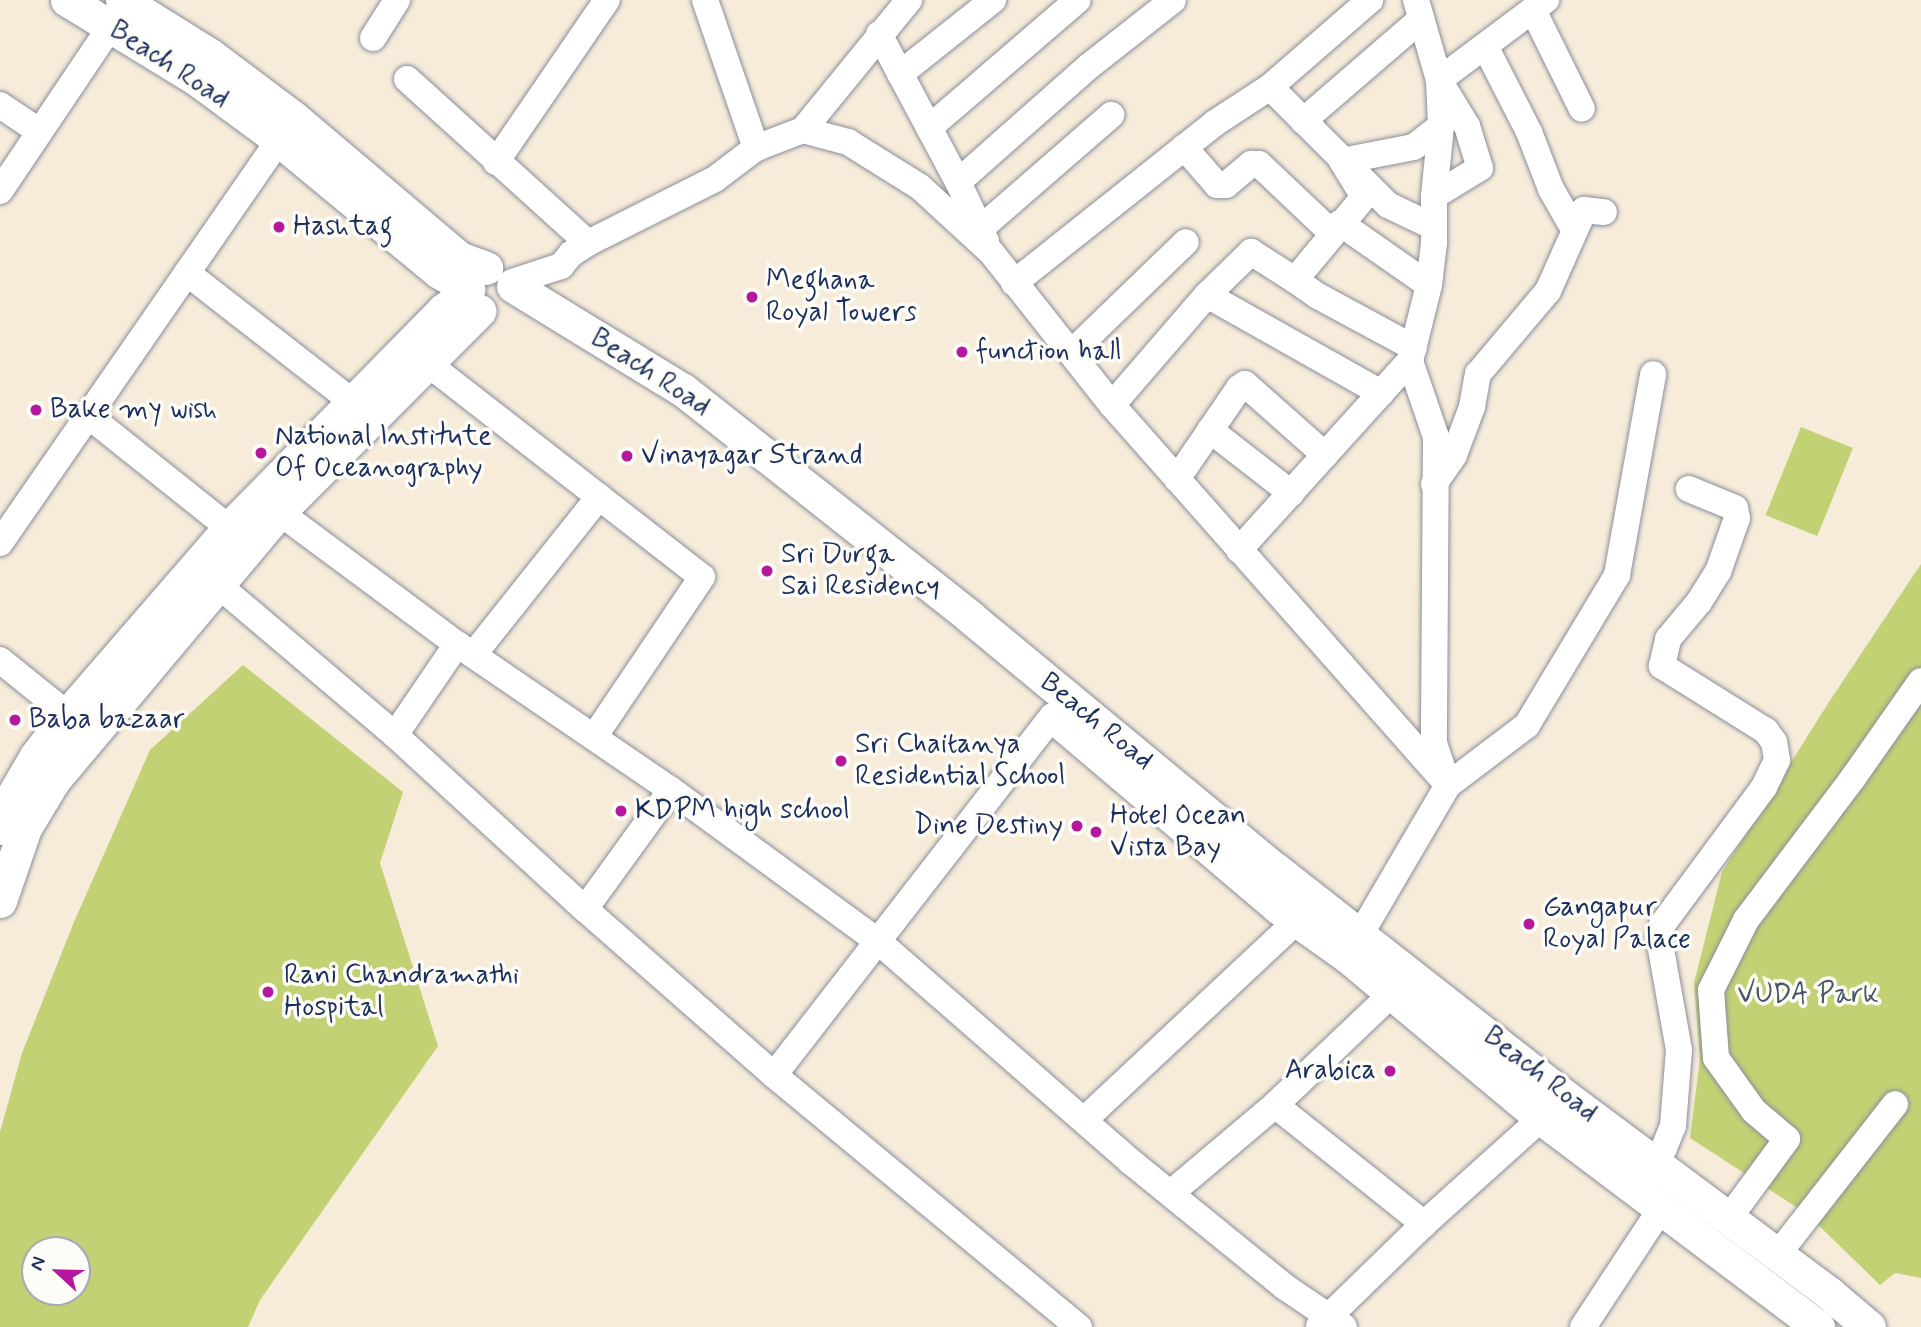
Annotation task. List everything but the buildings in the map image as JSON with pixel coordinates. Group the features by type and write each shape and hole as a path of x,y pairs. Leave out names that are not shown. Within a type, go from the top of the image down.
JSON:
{"main road":[{"name":"Beach Road","path":"67,0 116,14 210,55 294,118 459,258 491,289 673,411 968,644 1278,907 1355,946 1654,1161 1777,1254 1826,1319"},
{"name":"Beach Road","path":"116,14 195,78 279,140 439,272 491,289 683,390 971,617 1275,869 1541,1118 1662,1207 1826,1319 1869,1327"},
{"path":"0,828 6,798 36,756 80,724 217,584 279,512 427,363 491,289"},
{"path":"0,901 25,828 54,780 80,724 229,528 443,310 491,289"}],"street":[{"path":"373,38 397,0"},
{"path":"496,162 607,0"},
{"path":"705,0 756,148"},
{"path":"491,289 556,253 580,248 715,179 756,148 803,130 909,0"},
{"path":"900,74 993,0"},
{"path":"929,128 1078,0"},
{"path":"958,182 1088,67 1173,0"},
{"path":"1014,283 1184,147 1270,87 1370,0"},
{"path":"1439,80 1539,5 1582,109"},
{"path":"1239,550 1381,393 1412,354 1429,285 1441,126 1439,80 1419,9 1303,121"},
{"path":"0,191 116,14"},
{"path":"879,34 958,182 986,241 1014,283 1112,405 1448,785"},
{"path":"1485,46 1529,132 1557,201 1575,230"},
{"path":"407,79 496,162 580,248"},
{"path":"1434,196 1480,168 1467,126 1439,80"},
{"path":"1270,87 1388,205 1434,227"},
{"path":"0,106 40,132"},
{"path":"986,241 1111,116"},
{"path":"1342,161 1414,147 1441,126"},
{"path":"803,130 848,142 920,187 986,241"},
{"path":"0,543 90,417 279,140"},
{"path":"1184,147 1217,185 1226,185 1251,164 1259,164 1336,228 1429,285"},
{"path":"1294,280 1364,197 1342,161"},
{"path":"1434,484 1454,455 1472,407 1478,374 1548,291 1584,210 1604,212"},
{"path":"1072,352 1186,242"},
{"path":"1112,405 1208,295 1251,252 1412,354 1436,437 1434,743 1448,785"},
{"path":"187,273 352,402"},
{"path":"1208,295 1381,393"},
{"path":"427,363 702,577 594,737"},
{"path":"1355,946 1448,785 1527,725 1617,575 1653,374"},
{"path":"1177,479 1239,388 1245,384 1325,455"},
{"path":"90,417 229,528"},
{"path":"1210,430 1291,493"},
{"path":"1654,1161 1664,1147 1673,1126 1679,1050 1659,938 1662,925 1764,787 1777,760 1774,742 1766,731 1662,666 1668,639 1699,602 1718,572 1737,518 1735,508 1689,489"},
{"path":"395,735 599,497"},
{"path":"279,512 466,649 671,790 879,942 1084,1120 1331,1323 1424,1224 1566,1097"},
{"path":"217,584 395,735 585,909 774,1075 1079,1327"},
{"path":"0,660 80,724"},
{"path":"1730,1218 1787,1139 1754,1111 1716,1058 1711,989 1746,920 1853,778 1921,681"},
{"path":"774,1075 1052,716"},
{"path":"585,909 671,790"},
{"path":"1084,1120 1287,930"},
{"path":"1171,1193 1275,1105 1380,1005"},
{"path":"1777,1254 1895,1104"},
{"path":"1275,1105 1424,1224"},
{"path":"1583,1327 1662,1207"}],"green space":[{"path":"1801,427 1853,448 1817,536 1765,515"},
{"name":"VUDA Park","path":"1921,564 1921,1278 1895,1273 1880,1285 1807,1214 1690,1138 1700,1059 1694,983 1722,872 1829,702"},
{"path":"243,665 403,792 380,863 438,1046 260,1300 248,1327 0,1327 0,1132 22,1053 74,922 150,750"}],"place":[{"name":"Hashtag","path":"279,227"},
{"name":"Meghana Royal Towers","path":"752,297"},
{"name":"function hall","path":"962,352"},
{"name":"Bake my wish","path":"36,410"},
{"name":"National Institute Of Oceanography","path":"261,453"},
{"name":"Vinayagar Strand","path":"627,456"},
{"name":"Sri Durga Sai Residency","path":"767,571"},
{"name":"Baba bazaar","path":"15,720"},
{"name":"Sri Chaitanya Residential School","path":"841,761"},
{"name":"KDPM high school","path":"621,811"},
{"name":"Dine Destiny","path":"1077,826"},
{"name":"Hotel Ocean Vista Bay","path":"1096,832"},
{"name":"Gangapur Royal Palace","path":"1529,924"},
{"name":"Rani Chandramathi Hospital","path":"268,992"},
{"name":"Arabica","path":"1390,1071"}]}
